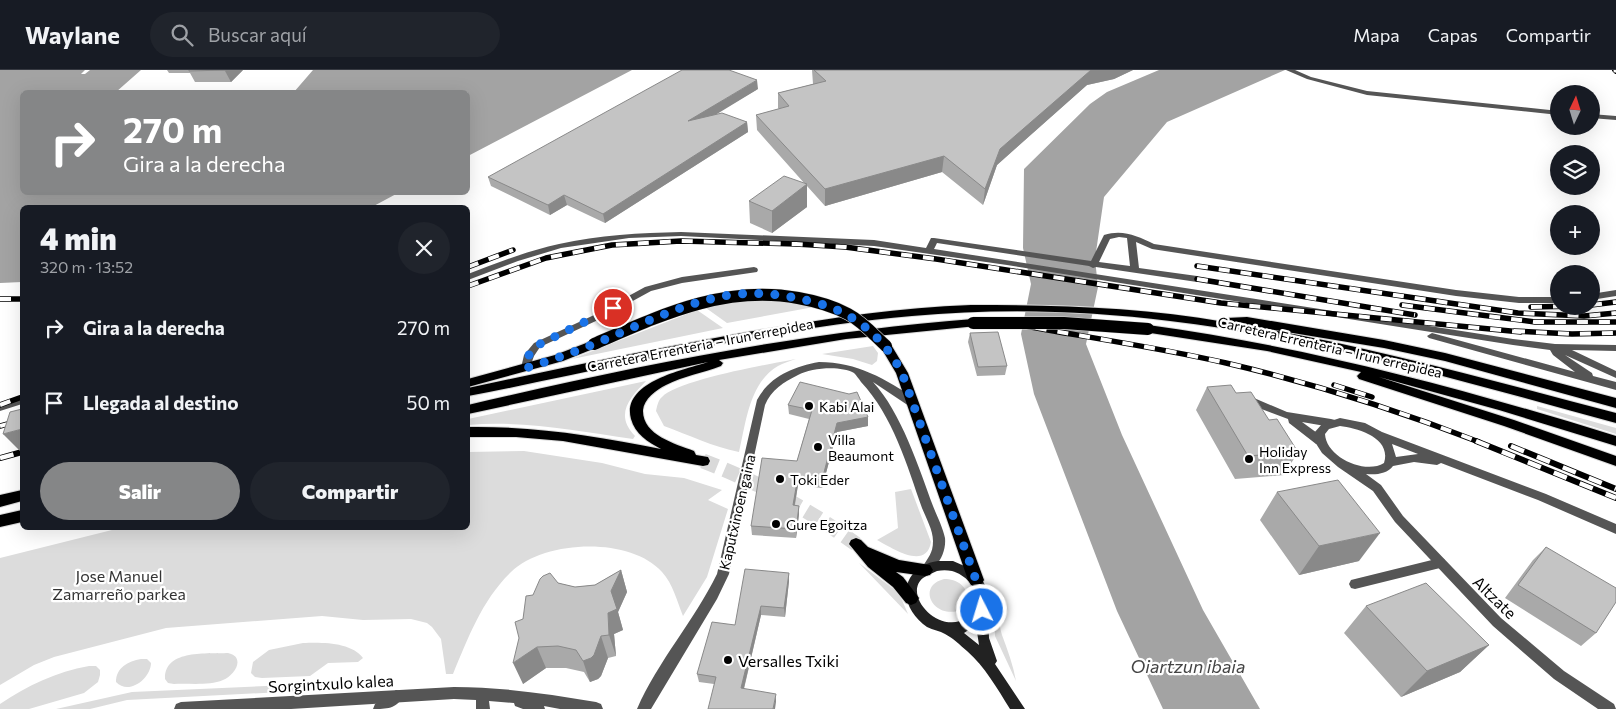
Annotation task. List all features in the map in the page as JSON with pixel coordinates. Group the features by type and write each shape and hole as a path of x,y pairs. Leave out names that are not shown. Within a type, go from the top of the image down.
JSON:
{"main road":[{"path":"470,382 526,368 594,344 688,306 722,297 751,293 775,294 825,305 849,314 886,346 902,373 976,580 984,597 982,610 983,638 992,666 1018,709"},
{"name":"Carretera Errenteria – Irun errepidea","path":"470,392 698,345 829,322 968,309 1060,309 1144,314 1198,321 1384,357 1616,418"},
{"path":"1198,321 1247,320 1384,344 1501,371 1616,403"},
{"name":"Carretera Errenteria – Irun errepidea","path":"470,409 749,351 843,335 972,323 1064,323 1198,334 1294,352 1446,389 1616,441"},
{"path":"470,432 523,432 562,436 651,454 703,461 652,439 638,425 636,414 638,403 645,394 659,383 749,351"},
{"path":"1294,352 1509,423 1616,461"},
{"path":"0,502 20,497"},
{"path":"0,521 20,516"},
{"path":"976,580 957,567 942,565 926,569 906,568 888,563 856,544 873,563 898,582 911,598 919,614 927,620 946,628 970,644 992,666"},
{"path":"911,598 914,582 926,569"},
{"path":"946,628 964,626 978,617 982,610"}],"street":[{"path":"1289,70 1308,78 1367,93 1550,112"},
{"path":"1600,117 1616,118"},
{"path":"470,276 515,259 560,246 629,236 681,234 874,243 1008,262 1385,323 1555,347 1616,348"},
{"path":"1092,264 1107,237 1113,235 1130,236 1152,246 1456,293 1519,300 1550,300"},
{"path":"1130,236 1135,270"},
{"path":"929,250 934,240 1197,279"},
{"path":"526,368 529,355 536,346 595,318 648,289 682,280 754,270"},
{"path":"1600,296 1616,294"},
{"path":"1385,323 1616,386"},
{"path":"1555,347 1616,375"},
{"path":"1555,347 1556,353 1570,364 1605,383"},
{"name":"Kaputxinoen gaina","path":"644,709 713,595 723,574 760,405 765,394 784,377 807,366 835,364 853,368 884,383 913,402"},
{"path":"853,368 870,383 882,402 902,442 939,538 938,554 926,569"},
{"path":"1240,397 1285,415 1363,426 1378,435 1542,497 1616,529"},
{"path":"0,407 20,402"},
{"path":"1285,415 1313,434 1332,457 1354,469 1377,470 1386,467 1390,462 1392,454 1389,446 1378,435"},
{"path":"1320,441 1320,433 1324,427 1331,423"},
{"path":"1390,462 1414,458 1453,462"},
{"name":"Altzate","path":"1342,464 1377,488 1388,506 1466,592 1524,646 1559,675 1609,709"},
{"path":"1377,470 1377,488"},
{"path":"1355,584 1440,563"},
{"path":"482,693 483,709"},
{"name":"Sorgintxulo kalea","path":"181,709 396,696 482,693 505,696"},
{"path":"380,709 396,696"},
{"path":"505,696 538,709"},
{"path":"505,696 596,709"}],"green space":[{"path":"749,299 793,302 814,307 727,323 706,308 726,302"},
{"path":"697,310 723,328 572,359"},
{"path":"873,346 878,353 877,361 872,365 853,359 822,354"},
{"path":"796,359 778,366 768,373 761,383 750,404 739,452 710,444 664,426 656,411 662,397 686,385 725,374"},
{"path":"646,381 630,400 625,413 629,428 635,436 633,439 529,425 470,425 470,419"},
{"path":"1537,406 1616,428 1616,434 1537,409"},
{"name":"Jose Manuel Zamarreño parkea","path":"524,451 602,463 645,474 684,478 722,490 708,500 728,509 707,577 683,616 669,582 662,572 648,560 630,552 609,548 587,546 565,548 544,553 526,561 511,572 501,583 477,620 453,674 446,674 441,639 427,623 411,619 363,620 322,616 166,628 54,657 34,665 0,685 0,558 112,530 470,530 470,452"},
{"path":"911,489 931,542 928,551 923,555 916,556 899,552 877,540 898,528 895,492"},
{"path":"859,563 899,593 908,614"},
{"path":"944,579 953,580 964,587 968,600 963,609 953,612 944,611 932,602 931,589 935,583"},
{"path":"994,609 998,618 1016,681 995,636"},
{"path":"303,643 327,643 344,646 352,649 363,658 358,662 328,663 310,676 262,678 255,677 251,673 253,662 269,650"},
{"path":"228,653 237,658 237,666 223,680 205,684 174,684 168,683 165,679 167,669 172,662 179,658 189,655"},
{"path":"147,659 151,663 150,669 143,679 133,686 127,687 121,686 116,682 120,669 132,661"},
{"path":"96,666 100,670 100,675 98,682 84,693 29,709 0,709 0,704 32,685 65,672"},
{"path":"334,683 321,690 127,700 90,709 56,709 132,692"}],"water":[{"path":"0,70 85,70 81,74 85,74 90,70 141,70 118,90 20,90 20,195 394,195 376,205 20,205 20,282 0,283"},
{"path":"313,70 632,70 470,155 470,90 296,90"},
{"name":"Oiartzun ibaia","path":"1159,70 1285,70 1167,122 1104,197 1095,259 1098,287 1086,344 1122,435 1203,610 1260,709 1163,709 1117,611 1034,394 1021,334 1031,284 1023,248 1024,169 1090,104 1107,92"}],"building":[{"path":"189,70 226,70 189,71"},
{"path":"682,70 729,70 757,80 688,121 722,113 747,122 603,214 564,195 548,205 488,177"},
{"path":"814,70 1091,70 1000,149 985,189 944,156 825,189 756,115 789,106 778,93 826,81"},
{"path":"784,176 807,184 772,211 749,201"},
{"path":"998,332 1007,366 978,367 970,333"},
{"path":"800,382 849,394 857,392 868,417 837,423 822,480 798,476 793,505 799,506 796,529 751,526 762,458 797,461 812,410 788,405"},
{"path":"1231,385 1236,393 1251,392 1269,420 1277,419 1298,452 1248,456 1207,387"},
{"path":"20,410 20,430 3,434 10,412"},
{"path":"1338,480 1380,533 1319,546 1277,492"},
{"path":"1546,547 1616,588 1616,602 1596,633 1518,585"},
{"path":"745,569 789,573 784,608 761,606 741,688 776,694 773,709 708,709 716,677 697,674 712,622 735,625"},
{"path":"621,570 611,591 617,609 608,613 609,635 601,636 591,658 583,661 576,650 558,646 537,647 513,663 519,638 515,622 523,619 526,596 533,595 543,576 550,573 558,583 575,587 595,585"},
{"path":"1426,583 1489,645 1427,671 1366,606"}],"tunnel":[{"path":"703,461 782,497 820,519 856,544"}],"railway":[{"path":"470,285 546,258 612,245 681,241 796,244 845,247 936,259 1221,303 1521,332"},
{"path":"470,266 513,250"},
{"path":"1197,266 1518,313 1584,316 1616,313"},
{"path":"1197,279 1415,315"},
{"path":"0,299 20,299"},
{"path":"1600,304 1616,302"},
{"path":"1402,305 1535,322 1616,322"},
{"path":"1531,307 1550,307"},
{"path":"1014,324 1173,352 1290,379 1354,398 1479,442"},
{"path":"1514,331 1572,334 1616,333"},
{"path":"1334,385 1372,397"},
{"path":"0,405 20,398"},
{"path":"0,426 20,421"},
{"path":"1476,441 1616,498"},
{"path":"1511,446 1616,489"},
{"path":"0,458 20,453"}],"place":[{"name":"Kabi Alai","path":"809,406"},
{"name":"Villa Beaumont","path":"818,447"},
{"name":"Holiday Inn Express","path":"1249,459"},
{"name":"Toki Eder","path":"780,479"},
{"name":"Gure Egoitza","path":"776,524"},
{"name":"Versalles Txiki","path":"728,660"}],"route":[{"path":"613,308 536,346 529,355 526,368 559,358 688,306 730,295 751,293 798,297 849,314 870,330 886,346 902,373 976,580 980,585 984,597 982,610"}]}
